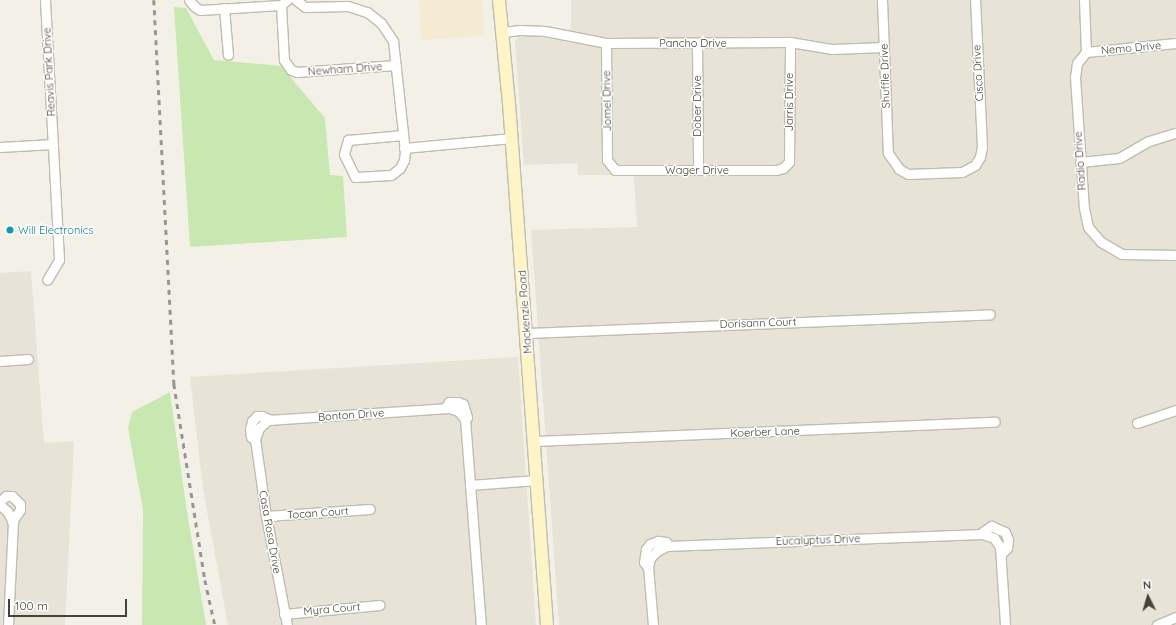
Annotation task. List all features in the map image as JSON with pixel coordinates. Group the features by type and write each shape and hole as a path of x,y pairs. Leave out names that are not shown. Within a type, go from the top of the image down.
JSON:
{"main road":[{"name":"Mackenzie Road","path":"499,0 512,138 547,625"}],"street":[{"name":"Reavis Park Drive","path":"45,0 59,260 47,280"},
{"path":"189,0 200,10 284,2"},
{"path":"296,0 305,7 348,6 367,12 381,23 393,41 403,135 404,160 400,168 391,175 355,177 344,154 348,140 403,135"},
{"name":"Shuffle Drive","path":"882,0 888,153"},
{"name":"Cisco Drive","path":"888,153 899,169 908,174 962,172 975,165 980,158 982,147 975,0"},
{"path":"1084,0 1086,52"},
{"name":"Newham Drive","path":"284,2 284,60 291,70 297,72 396,65"},
{"path":"224,8 228,55"},
{"name":"Pancho Drive","path":"502,32 520,30 545,31 606,43 790,42 832,49 884,47"},
{"name":"Jarris Drive","path":"789,162 790,42"},
{"name":"Jomel Drive","path":"606,43 607,160"},
{"name":"Dober Drive","path":"698,43 698,170"},
{"name":"Nemo Drive","path":"1086,52 1176,43"},
{"name":"Radio Drive","path":"1086,52 1077,63 1075,77 1080,162 1084,208 1088,227 1101,242 1122,254 1176,255"},
{"path":"1080,162 1119,158 1149,141 1176,133"},
{"path":"404,148 512,138"},
{"path":"0,147 53,144"},
{"name":"Wager Drive","path":"607,160 615,170 776,170 783,168 789,162"},
{"name":"Dorisann Court","path":"526,333 990,314"},
{"path":"0,361 28,359"},
{"name":"Bonton Drive","path":"259,428 268,420 445,408 458,411 465,421 481,625"},
{"path":"1137,423 1176,410"},
{"name":"Casa Rosa Drive","path":"255,439 251,437 250,429 252,421 257,416 262,416 271,420"},
{"name":"Koerber Lane","path":"534,441 995,422"},
{"name":"Casa Rosa Drive","path":"259,428 255,439 266,516 287,625"},
{"path":"470,485 537,480"},
{"path":"0,501 6,496 12,496 20,504 20,510 12,520 4,609 8,625"},
{"path":"4,508 12,520"},
{"name":"Tocan Court","path":"266,516 370,510"},
{"name":"Eucalyptus Drive","path":"980,534 991,526 1005,532 1008,540 1007,548 1001,554"},
{"name":"Eucalyptus Drive","path":"648,567 650,558 657,551 669,546 980,534 994,538 1000,547 1001,554"},
{"path":"652,625 648,567 644,562 646,549 650,544 658,541 666,542 669,546"},
{"path":"1001,554 1005,625"},
{"name":"Myra Court","path":"284,614 380,605"},
{"path":"1157,625 1176,617"}],"shaded area":[{"path":"419,0 482,0 485,36 421,40"},
{"path":"571,0 1176,0 1176,625 559,625 531,230 637,227 634,175 578,175 577,163 524,165 515,41 519,37 531,35 571,43"},
{"path":"31,271 44,443 74,441 65,625 0,625 0,273"},
{"path":"518,357 536,625 228,625 203,489 190,377"}],"green space":[{"path":"174,7 186,8 214,60 281,66 325,118 330,175 343,176 347,237 190,247"},
{"path":"170,392 187,512 206,625 142,625 143,510 128,428 132,412"}],"railway":[{"path":"154,0 174,384 205,580 215,625"}],"place":[{"name":"Will Electronics","path":"10,230"}]}
